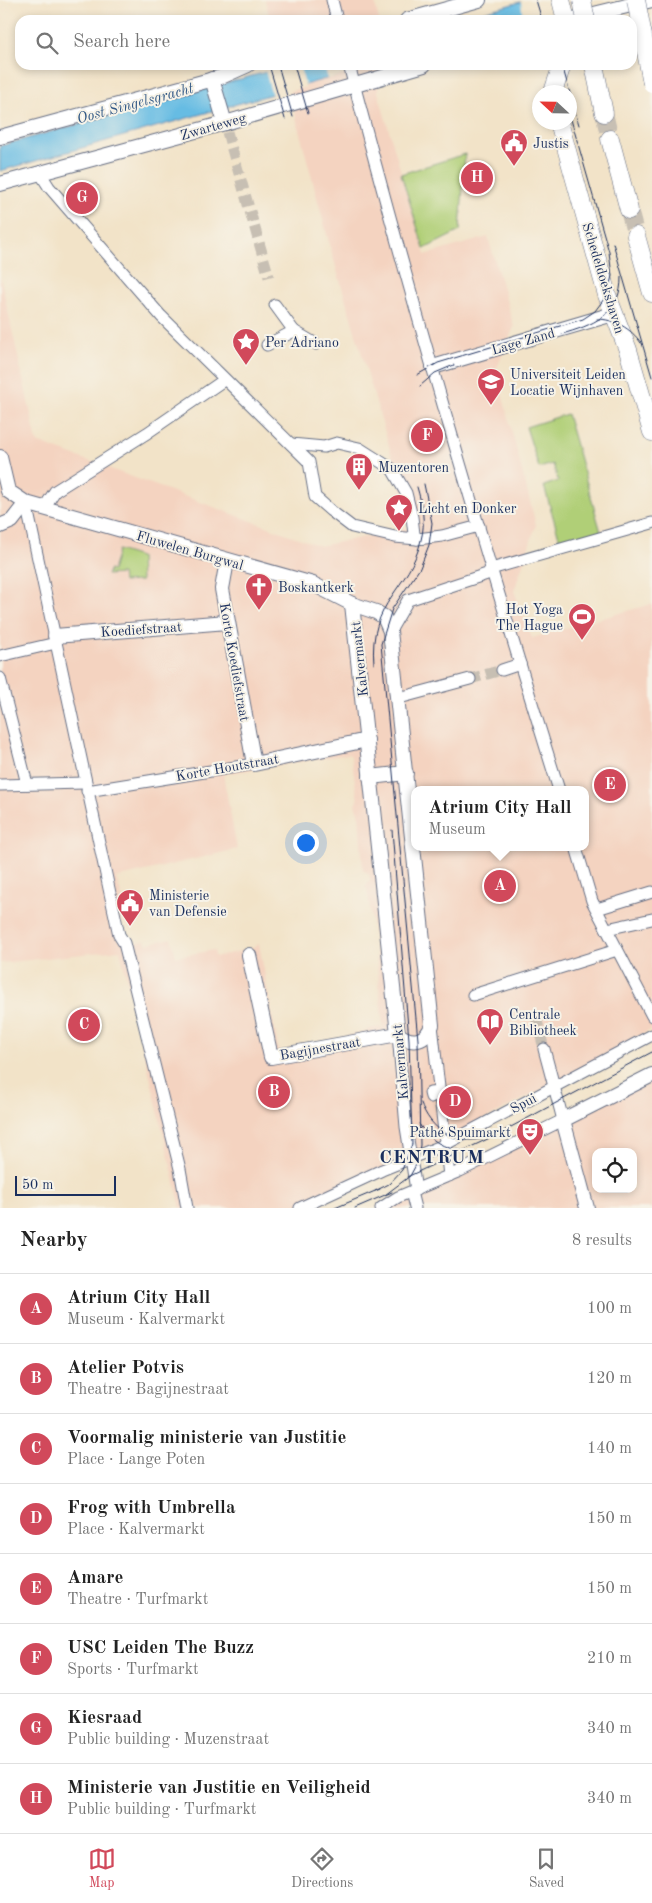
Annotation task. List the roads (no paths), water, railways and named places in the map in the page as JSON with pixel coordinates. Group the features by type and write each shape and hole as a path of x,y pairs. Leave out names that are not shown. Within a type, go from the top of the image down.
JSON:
{"street":[{"path":"332,0 336,15"},
{"path":"425,15 479,0"},
{"path":"582,0 585,15"},
{"path":"636,0 652,83"},
{"path":"565,13 652,0"},
{"path":"0,137 213,82 238,70"},
{"name":"Zwarteweg","path":"0,184 226,128 352,74 384,70"},
{"path":"555,85 560,70"},
{"path":"595,70 603,109"},
{"path":"352,74 491,569 558,786"},
{"path":"213,82 226,128"},
{"name":"Schedeldoekshaven","path":"561,130 613,314 628,350 652,432"},
{"path":"610,139 629,210"},
{"path":"40,173 49,187 167,322 309,462 315,497 352,527 417,539 442,536 479,526"},
{"path":"636,236 652,293"},
{"path":"275,305 294,331 316,344"},
{"name":"Lage Zand","path":"433,367 613,314"},
{"path":"267,345 294,331"},
{"path":"44,508 54,491 147,433 224,380"},
{"path":"292,444 324,447 336,443 359,448 392,469 410,504 414,534 417,539"},
{"path":"0,456 8,491 26,503 119,935 124,943 180,1169 187,1208"},
{"path":"0,526 12,521 26,503"},
{"name":"Fluwelen Burgwal","path":"26,503 313,584 352,604"},
{"path":"411,821 390,631 408,600 487,574 491,569 652,523"},
{"name":"Korte Koediefstraat","path":"227,560 222,589 254,764"},
{"name":"Kalvermarkt","path":"390,631 384,617 352,604 415,1208"},
{"name":"Koediefstraat","path":"55,640 227,622"},
{"path":"0,656 55,640"},
{"path":"502,670 520,664"},
{"path":"0,678 27,784"},
{"path":"398,698 470,679"},
{"name":"Korte Houtstraat","path":"0,786 27,784 86,787 254,764 367,740"},
{"path":"370,777 406,773"},
{"path":"414,851 432,1025 436,1094 446,1144 448,1176"},
{"path":"577,851 594,905 652,1016"},
{"path":"594,905 652,892"},
{"path":"607,929 651,923"},
{"path":"473,995 618,950"},
{"name":"Bagijnestraat","path":"249,955 271,1057 398,1034 409,1040 424,1039 429,1034 432,1025"},
{"name":"Spui","path":"300,1208 446,1144 652,1035"},
{"name":"Spui","path":"544,1048 563,1120"},
{"path":"381,1208 398,1197 448,1176 652,1074"},
{"path":"563,1120 587,1208"}],"water":[{"path":"524,2 529,15 473,15"},
{"path":"273,70 357,70 0,171 0,146"}],"tunnel":[{"path":"604,113 610,139"},
{"path":"227,132 269,277"},
{"path":"629,210 636,236"},
{"path":"470,679 502,670"},
{"path":"536,1017 544,1049"}],"tram line":[{"path":"536,0 540,15"},
{"path":"270,70 285,119"},
{"path":"279,70 293,117"},
{"path":"295,70 308,113"},
{"path":"563,70 579,125"},
{"path":"417,375 438,363 583,319 595,311 607,295 612,276 609,252 574,130"},
{"path":"613,243 652,377"},
{"path":"562,334 584,327 603,316 616,300 620,290 621,277"},
{"path":"597,319 622,325 641,343"},
{"path":"420,386 435,373 454,365"},
{"path":"385,1195 410,1176 417,1163 420,1145 418,1040 381,644 392,609 420,568 429,545 432,523 424,484"},
{"path":"374,664 374,643 377,625 383,610 416,557 421,540 423,513 417,487"},
{"path":"375,1191 389,1184 402,1170 412,1144 409,1040 392,830"},
{"path":"407,1177 494,1136 652,1052"},
{"path":"421,1103 430,1120 444,1133 461,1139 481,1139"},
{"path":"419,1124 427,1135 438,1143 464,1151"},
{"path":"335,1208 380,1189"},
{"path":"355,1208 392,1192"}],"place":[{"name":"Justis","path":"514,167"},
{"name":"Ministerie van Justitie en Veiligheid","path":"477,178"},
{"name":"Kiesraad","path":"82,198"},
{"name":"Per Adriano","path":"246,366"},
{"name":"Universiteit Leiden Locatie Wijnhaven","path":"491,406"},
{"name":"USC Leiden The Buzz","path":"427,436"},
{"name":"Muzentoren","path":"359,491"},
{"name":"Licht en Donker","path":"399,532"},
{"name":"Boskantkerk","path":"259,611"},
{"name":"Hot Yoga The Hague","path":"582,641"},
{"name":"Amare","path":"610,785"},
{"name":"Atrium City Hall","path":"500,886"},
{"name":"Ministerie van Defensie","path":"130,927"},
{"name":"Voormalig ministerie van Justitie","path":"84,1025"},
{"name":"Centrale Bibliotheek","path":"490,1046"},
{"name":"Atelier Potvis","path":"274,1092"},
{"name":"Frog with Umbrella","path":"455,1102"},
{"name":"Pathé Spuimarkt","path":"530,1156"}],"district":[{"name":"CENTRUM","path":"432,1156"}],"water label":[{"name":"Oost Singelsgracht","path":"135,103"}]}
